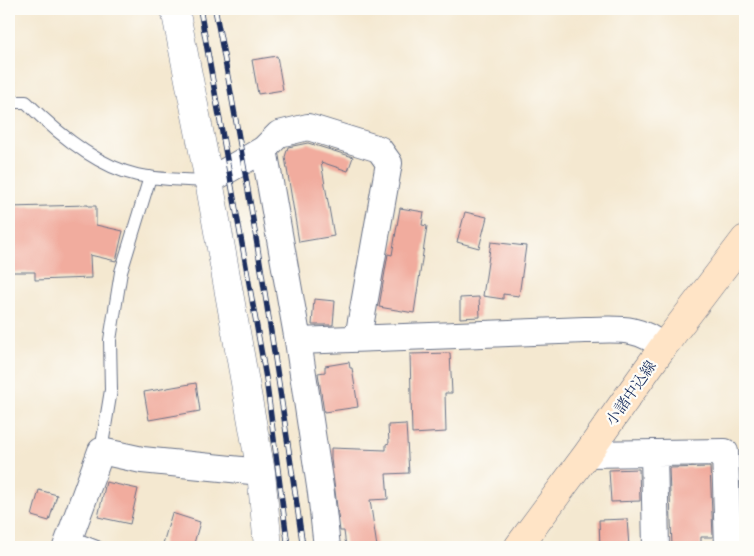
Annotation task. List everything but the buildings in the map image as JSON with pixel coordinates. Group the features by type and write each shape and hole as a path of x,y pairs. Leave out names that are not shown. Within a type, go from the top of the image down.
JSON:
{"main road":[{"name":"小諸中込線","path":"518,547 663,347 745,239"}],"street":[{"path":"175,9 209,181 261,472 268,547"},
{"path":"209,181 264,149 279,134 308,127 380,149 389,163 358,338"},
{"path":"264,149 298,341 321,493 327,547"},
{"path":"298,341 629,330 652,337 663,347"},
{"path":"68,542 101,451 142,460 261,472"},
{"path":"587,454 725,452 728,547"},
{"path":"654,453 656,547"}],"lane":[{"path":"9,102 26,102 51,126 81,148 105,162 135,174 167,180 209,181"},
{"path":"101,451 112,390 110,340 120,272 150,177"},
{"path":"68,542 97,547"}],"railway":[{"path":"200,9 266,378 288,547"},
{"path":"215,9 262,277 303,547"}]}
